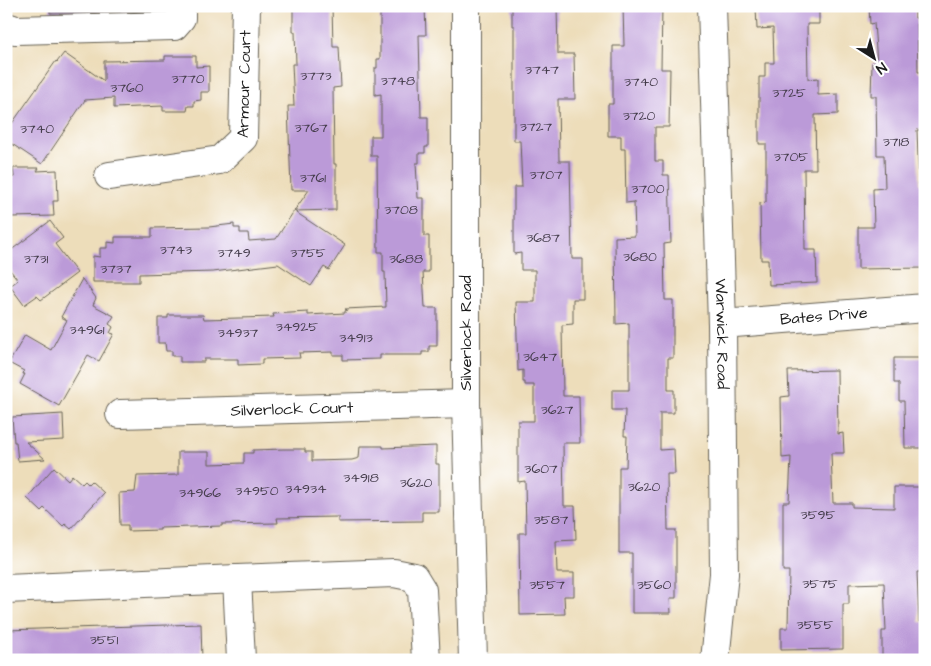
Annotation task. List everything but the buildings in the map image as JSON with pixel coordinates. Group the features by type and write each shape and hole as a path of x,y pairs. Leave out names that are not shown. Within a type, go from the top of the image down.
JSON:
{"street":[{"path":"9,21 15,30 174,26 181,18 181,6"},
{"name":"Armour Court","path":"109,176 220,160 243,138 246,6"},
{"name":"Silverlock Road","path":"466,6 466,404 473,660"},
{"name":"Warwick Road","path":"712,6 722,324 724,574 715,660"},
{"name":"Bates Drive","path":"722,324 925,308"},
{"name":"Silverlock Court","path":"120,414 466,404"},
{"path":"6,590 394,573 414,577 422,590 426,660"},
{"path":"237,579 241,660"}]}
